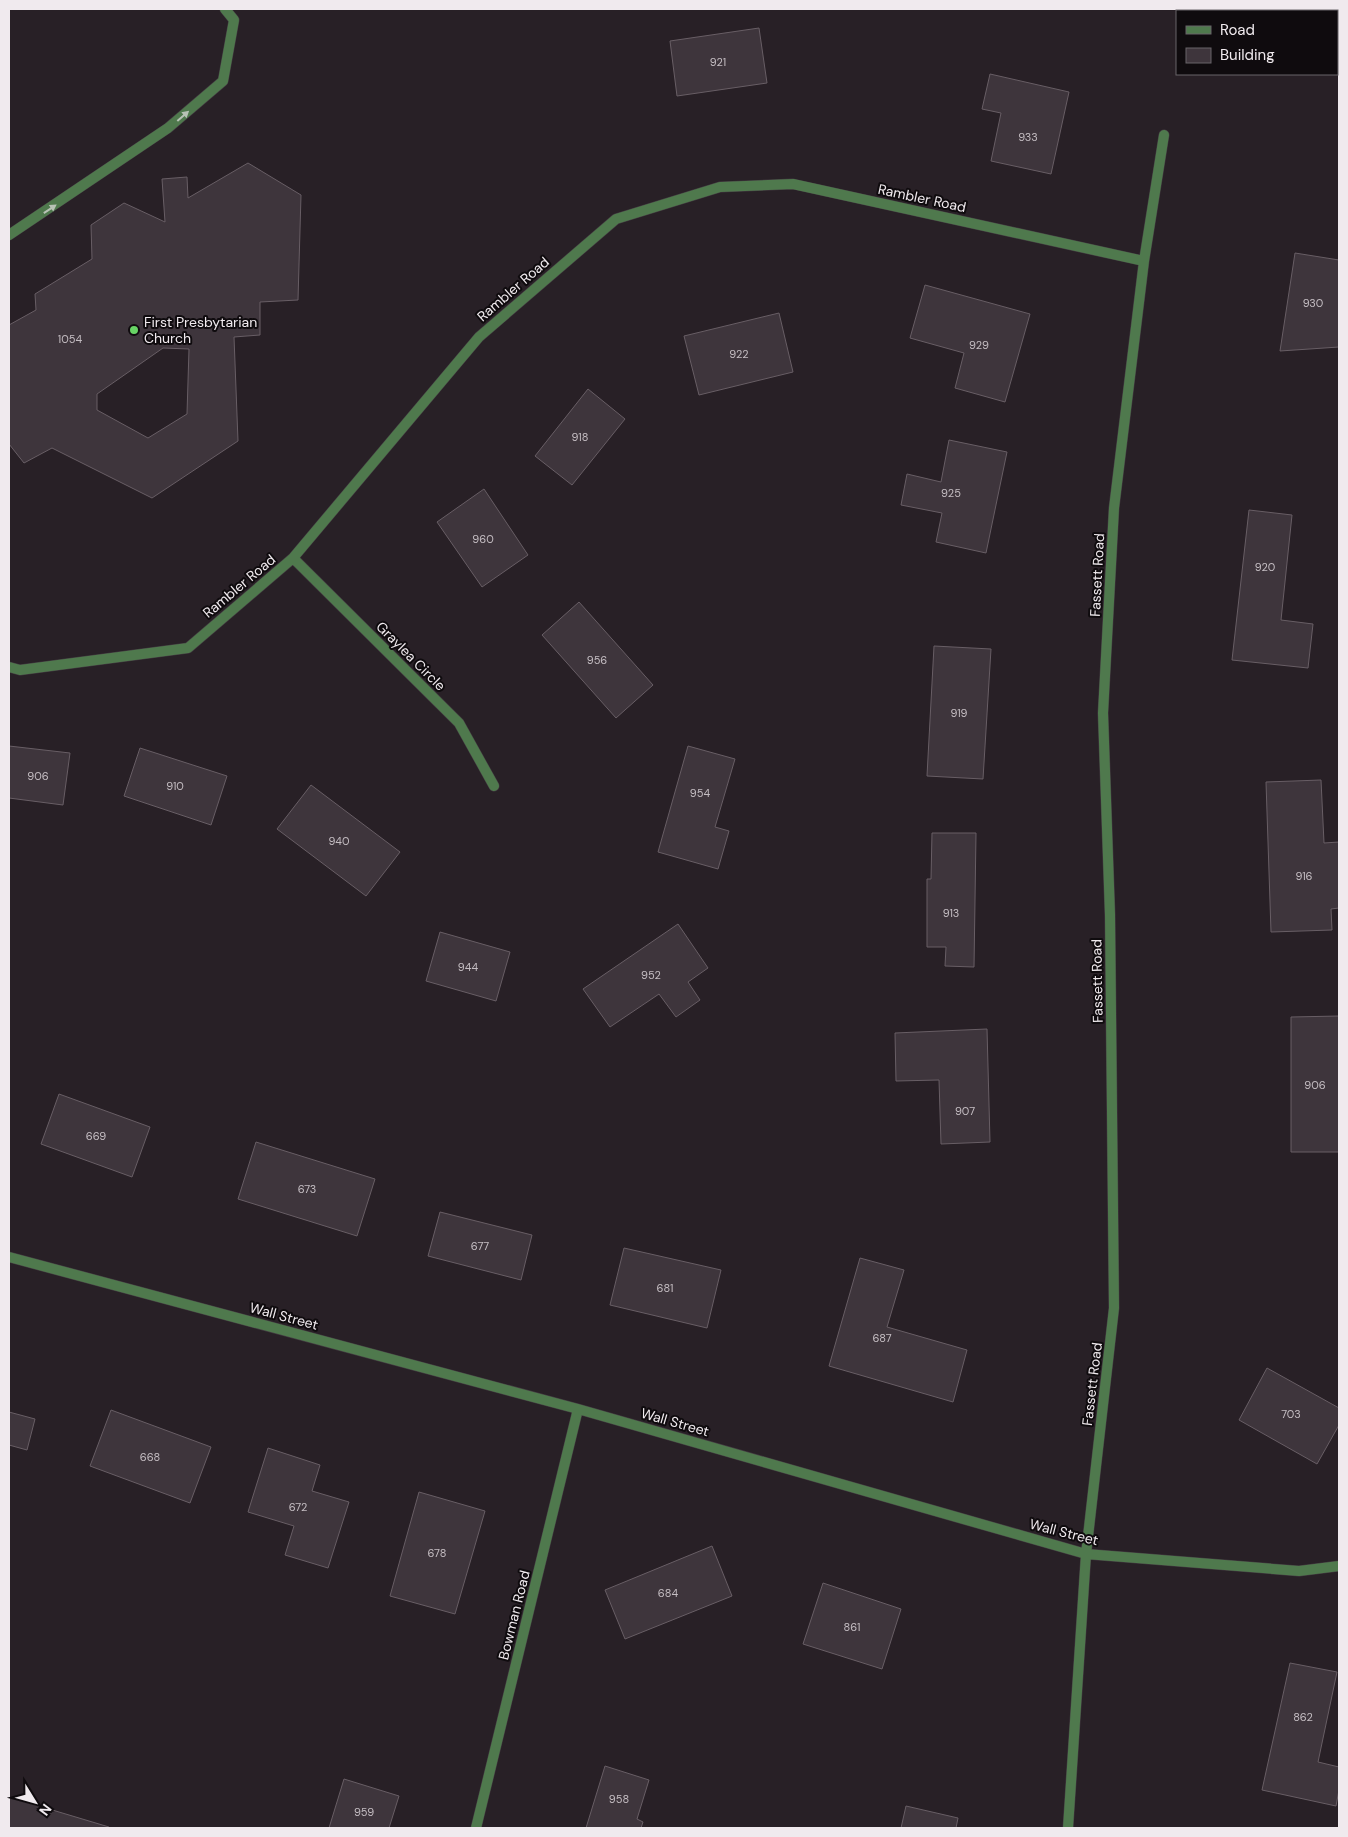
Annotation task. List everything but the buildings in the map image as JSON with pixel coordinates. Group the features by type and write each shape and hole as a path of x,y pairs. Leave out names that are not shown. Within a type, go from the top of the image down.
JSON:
{"street":[{"path":"9,235 168,128 223,81 234,20 225,9"},
{"name":"Fassett Road","path":"1068,1828 1086,1554 1114,1308 1110,915 1103,713 1114,508 1144,261 1164,135"},
{"name":"Rambler Road","path":"9,667 20,670 188,648 293,558 479,338 616,219 720,186 793,184 1144,261"},
{"name":"Graylea Circle","path":"293,558 458,723 494,786"},
{"name":"Wall Street","path":"9,1257 578,1409 1086,1554 1299,1571 1339,1566"},
{"name":"Bowman Road","path":"476,1828 578,1409"}],"place":[{"name":"First Presbytarian Church","path":"134,330"}]}
